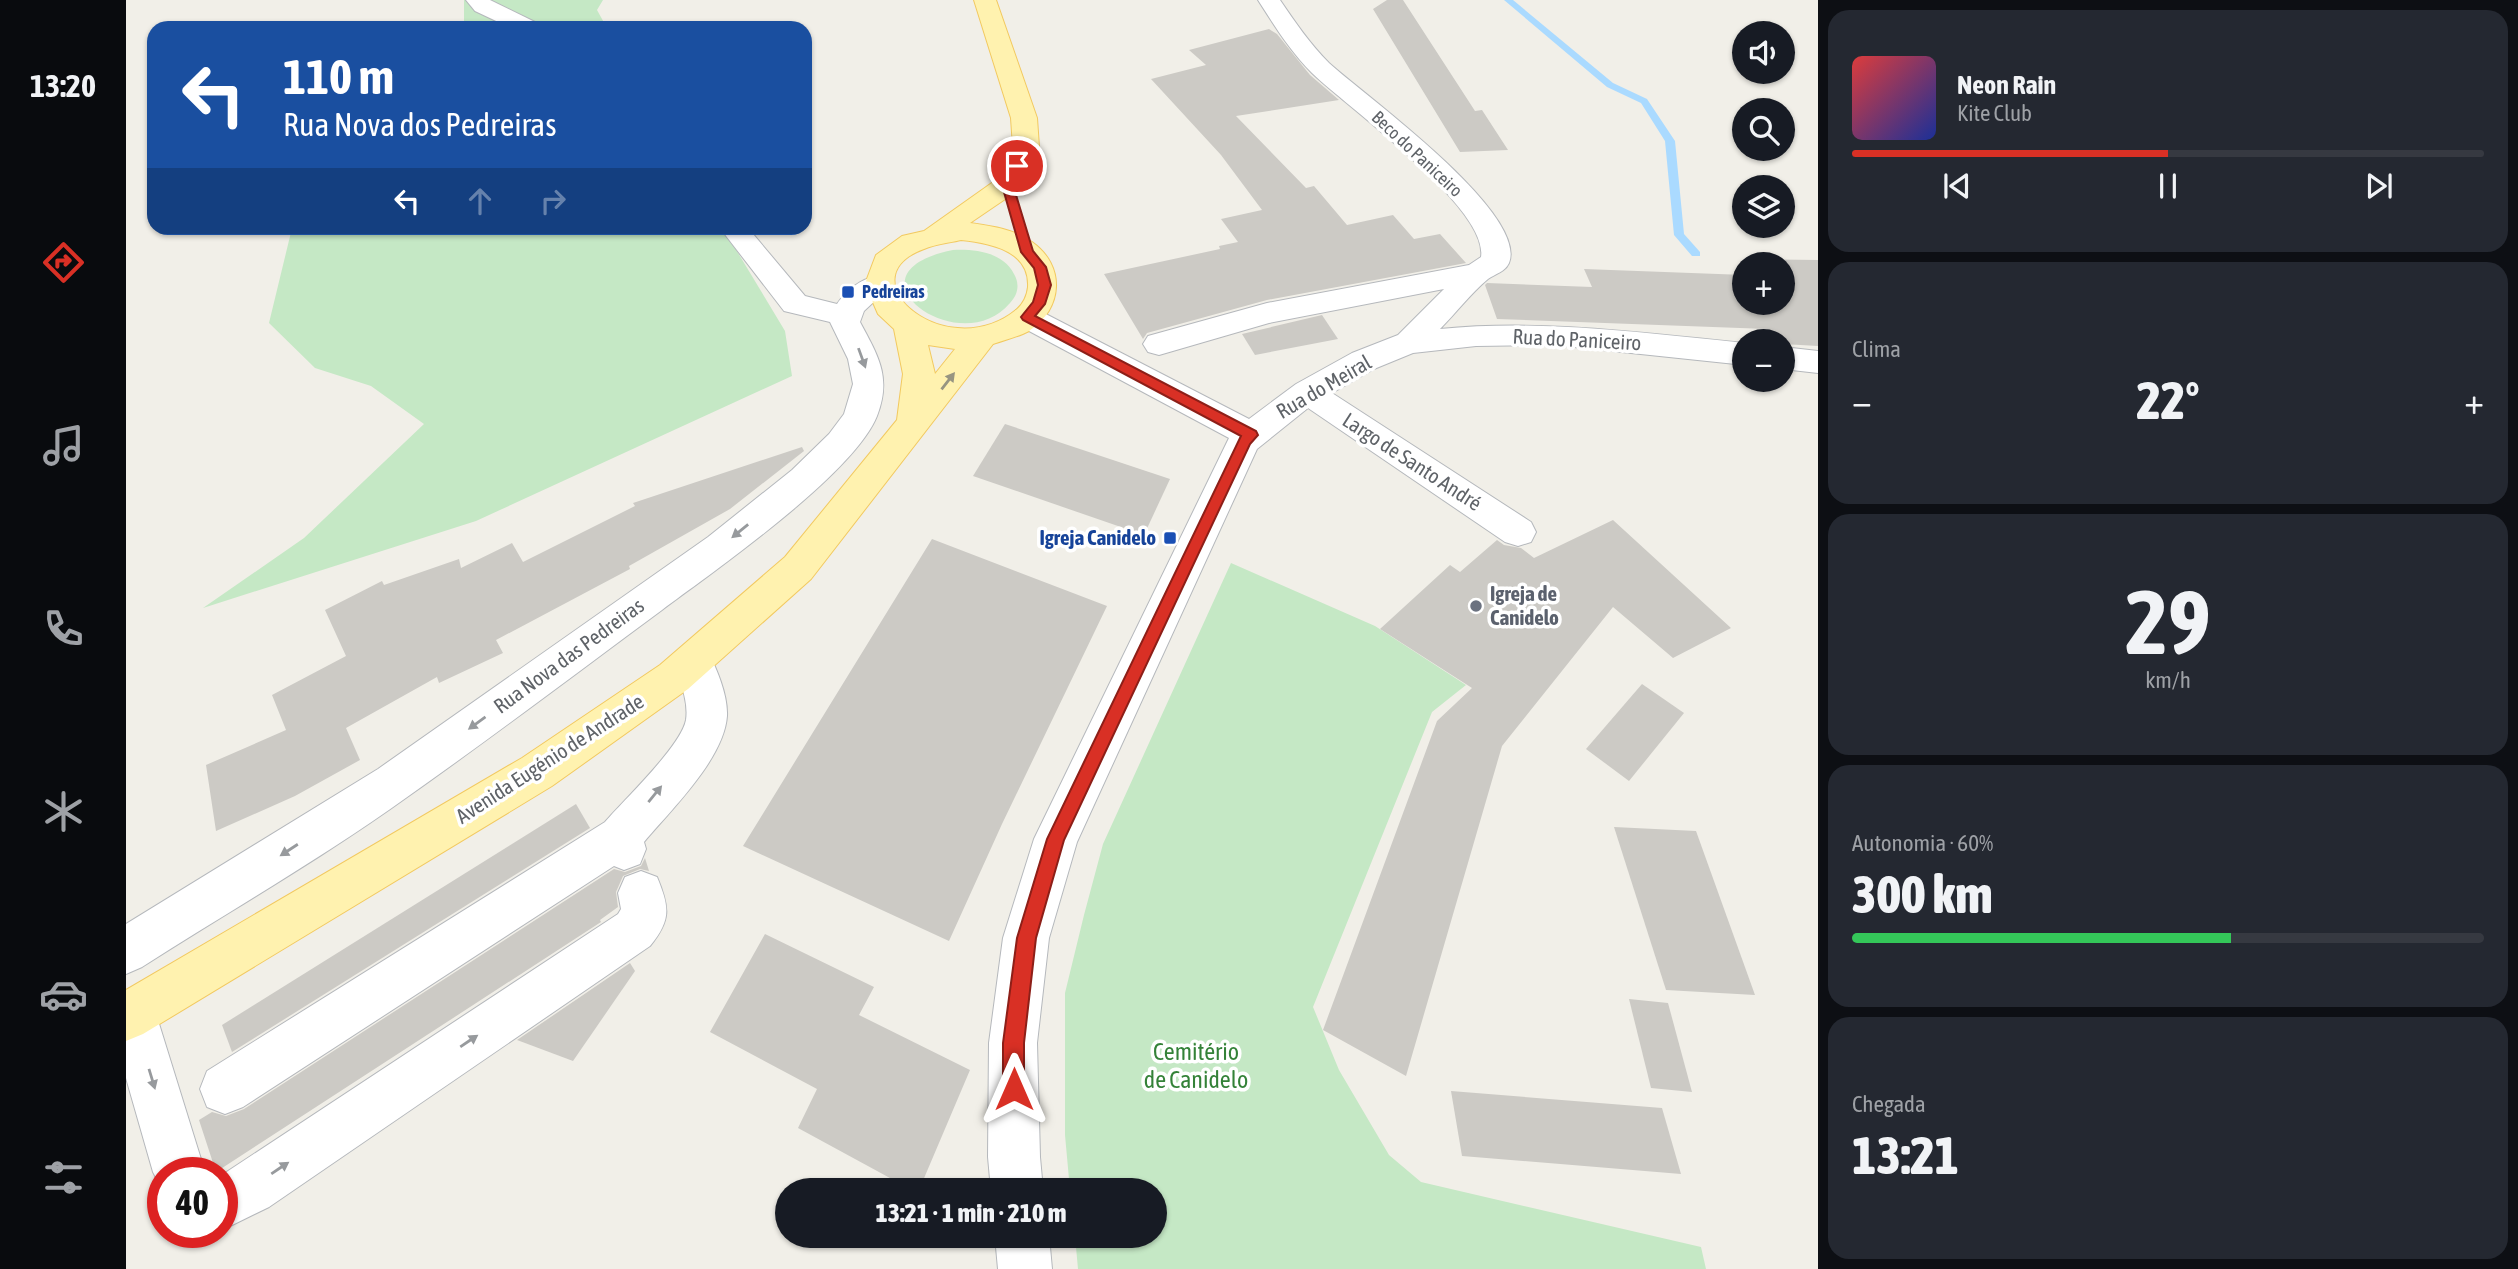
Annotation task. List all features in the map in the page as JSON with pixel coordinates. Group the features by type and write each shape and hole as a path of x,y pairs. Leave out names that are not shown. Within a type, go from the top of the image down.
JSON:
{"main road":[{"path":"985,0 1024,118 1026,147 1013,203 1027,252"},
{"path":"936,234 961,231 986,233 1008,240 1027,252 1040,267 1044,285 1039,304 1027,317 1005,330 982,337 957,339 932,335 909,327 892,315 882,300 878,284 883,268 895,253 913,241 1013,203"},
{"path":"909,327 919,374 913,426"},
{"name":"Avenida Eugénio de Andrade","path":"129,1016 537,772 674,677 798,568 982,337"}],"street":[{"path":"477,0 483,6 514,21"},
{"name":"Beco do Paniceiro","path":"1269,0 1292,35 1320,67 1442,173 1484,220 1497,249 1493,263 1477,274 1409,342"},
{"path":"739,235 795,304 846,316 850,306 878,284"},
{"path":"1160,344 1267,313 1477,274"},
{"name":"Rua Nova das Pedreiras","path":"126,951 393,783 721,547 804,480 841,443 860,417 869,384 864,359 845,322 846,316"},
{"path":"1027,317 1251,435"},
{"name":"Rua do Paniceiro","path":"1409,342 1476,336 1555,335 1732,353"},
{"name":"Rua do Meiral","path":"1016,1178 1013,1043 1026,938 1056,839 1244,441 1307,392 1363,361 1409,342"},
{"path":"1795,359 1818,362"},
{"name":"Largo de Santo André","path":"1307,392 1518,532"},
{"path":"225,1089 628,860 700,740 707,719 693,661"},
{"path":"238,1195 634,930 645,916 628,860"},
{"path":"129,1016 174,1157"},
{"path":"1023,1248 1025,1269"}],"green space":[{"path":"464,0 603,0 597,10 603,21 464,21"},
{"path":"290,235 727,235 785,331 792,376 476,521 203,608 304,538 424,424 371,386 315,368 269,323"},
{"path":"953,250 979,251 1003,261 1017,282 1013,300 988,319 964,323 939,319 919,308 907,293 906,276 920,261"},
{"name":"Cemitério de Canidelo","path":"1231,563 1375,626 1466,685 1432,712 1313,1007 1339,1070 1389,1155 1421,1182 1701,1247 1706,1269 1078,1269 1076,1248 1167,1248 1167,1178 1069,1178 1065,1135 1065,993 1103,844"}],"building":[{"path":"1387,0 1403,0 1475,111 1482,110 1508,150 1460,152 1373,9"},
{"path":"1269,29 1277,34 1310,75 1339,100 1236,116 1306,188 1314,186 1347,225 1393,215 1414,239 1440,234 1466,263 1267,300 1147,333 1143,339 1104,274 1220,249 1219,246 1238,242 1221,219 1262,210 1221,155 1151,79 1206,65 1189,50"},
{"path":"1795,260 1818,260 1818,346 1795,345 1795,329 1497,319 1485,285 1487,283 1592,287 1584,269 1732,275 1732,315 1795,315"},
{"path":"1322,315 1338,339 1255,355 1242,334"},
{"path":"1005,424 1170,479 1144,535 973,476"},
{"path":"802,447 804,451 730,509 629,566 630,569 496,640 503,653 439,683 437,677 346,728 360,760 295,796 216,831 206,765 286,730 272,695 346,656 325,610 382,581 384,585 459,559 461,568 512,543 523,562 635,506 633,503"},
{"path":"1613,520 1731,628 1673,658 1613,607 1502,746 1406,1076 1323,1030 1437,721 1472,688 1380,629 1450,565 1460,572 1497,540 1504,545 1521,548 1534,558"},
{"path":"932,539 1107,606 949,941 743,846"},
{"path":"1642,684 1684,713 1629,781 1586,749"},
{"path":"576,804 590,828 232,1052 222,1025"},
{"path":"1614,827 1696,831 1755,995 1666,990"},
{"path":"645,858 649,871 640,869 623,876 616,892 618,907 600,920 601,922 238,1158 211,1157 199,1120 212,1112 226,1116 244,1109 614,869 625,872 641,866"},
{"path":"765,934 874,987 859,1015 970,1070 924,1178 890,1178 798,1128 817,1089 710,1032"},
{"path":"630,963 635,971 573,1061 517,1040"},
{"path":"1629,999 1668,1003 1692,1092 1651,1088"},
{"path":"1451,1091 1662,1108 1681,1174 1462,1156"}],"waterway":[{"path":"1508,0 1610,85 1644,101 1670,141 1679,235 1696,254"}],"place":[{"name":"Pedreiras","path":"848,292"},
{"name":"Igreja Canidelo","path":"1170,538"},
{"name":"Igreja de Canidelo","path":"1476,606"}],"route":[{"path":"1014,1089 1013,1043 1026,938 1056,839 1244,441 1251,435 1027,317 1039,304 1044,285 1040,267 1027,252 1007,185 1017,166"}]}
